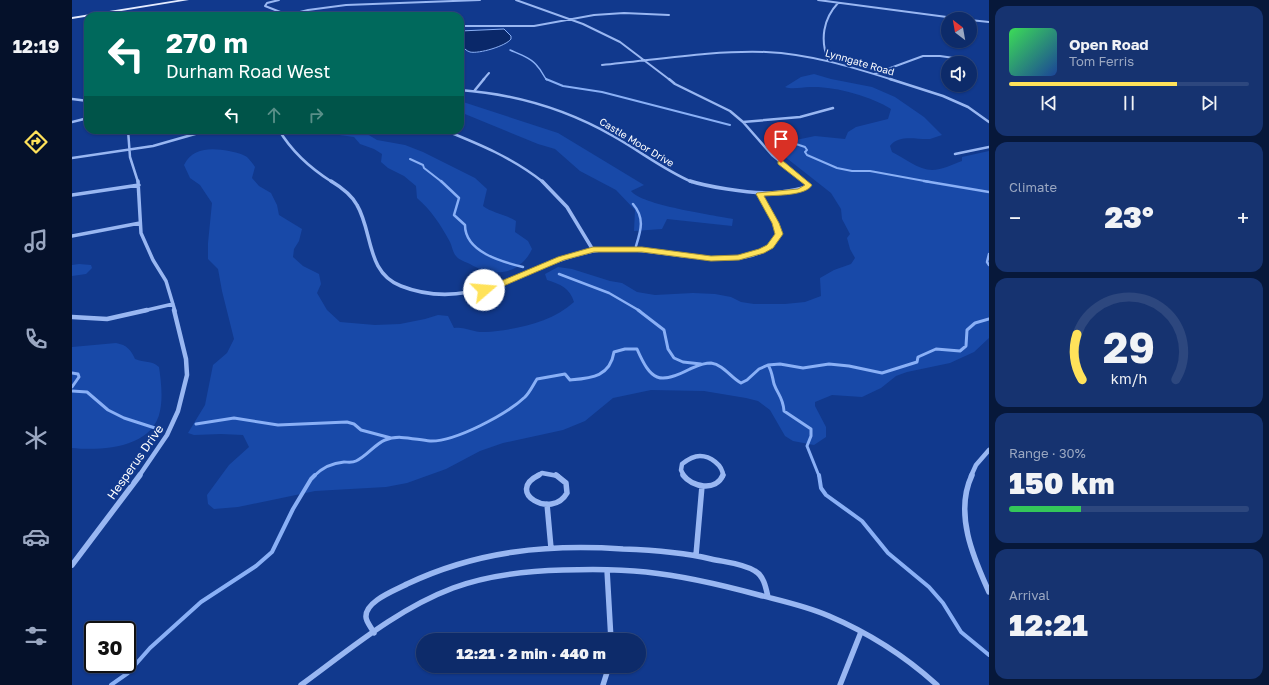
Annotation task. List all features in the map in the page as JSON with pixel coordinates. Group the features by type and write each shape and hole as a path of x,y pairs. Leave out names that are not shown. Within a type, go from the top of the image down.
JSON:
{"main road":[{"path":"110,12 187,0"},
{"path":"72,18 84,16"}],"street":[{"path":"279,0 267,3 265,6 280,12"},
{"path":"304,12 330,7 383,1 449,3 480,0"},
{"path":"516,0 611,36 675,84 723,107 743,122 801,117 833,108"},
{"path":"818,0 941,16"},
{"path":"828,60 824,47 826,23 828,14 838,3"},
{"path":"464,26 534,26 594,15 624,13 669,15"},
{"path":"977,21 989,22"},
{"name":"Lynngate Road","path":"602,65 706,54 743,52 781,53 828,60 952,99 968,107 989,122"},
{"path":"873,74 923,56 941,56"},
{"path":"475,90 488,73"},
{"name":"Castle Moor Drive","path":"464,90 475,90 546,106 572,115 598,127 662,168 688,181 718,189 759,194 789,192 807,187 808,185 806,182 772,155 743,122"},
{"path":"72,99 84,100"},
{"path":"72,122 84,119"},
{"name":"Hesperus Drive","path":"72,564 148,464 167,435 178,411 187,375 186,359 166,281 145,242 140,224 139,185 129,150 128,134"},
{"path":"72,158 166,143 195,134"},
{"path":"282,134 289,146 301,158 320,174 341,186 353,197 366,222 376,266 385,277 401,286 424,293 469,293 498,286 561,259 593,250 642,250 711,258 739,257 751,254 770,246 779,234 776,223 759,194"},
{"path":"454,134 506,155 549,187 564,204 593,250"},
{"path":"955,154 989,147"},
{"path":"72,195 139,185"},
{"path":"72,236 140,224"},
{"path":"72,317 88,320 107,319 173,304"},
{"path":"989,450 977,464 970,478 964,511 966,532 971,550 989,592"},
{"path":"706,456 718,463 722,469 723,476 719,481 712,485 702,486 691,482 684,477 681,472 681,465 684,460 691,457 706,456"},
{"path":"542,473 557,475 567,484 568,490 565,497 558,502 547,504 536,502 529,498 525,486 529,479 542,473"},
{"path":"696,555 702,486"},
{"path":"547,504 552,548"},
{"path":"374,633 366,617 370,605 419,578 441,568 470,559 519,550 604,547 696,555 754,570 764,582 768,598"},
{"path":"606,570 610,633"},
{"path":"301,685 374,633 433,597 474,581 521,572 606,570 655,573 694,579 768,598 828,616 887,646 937,685"},
{"path":"840,685 861,632"},
{"path":"603,685 607,673"}],"shaded area":[{"path":"504,29 511,36 511,39 508,42 492,49 480,52 470,52 464,48 464,31"},
{"path":"814,74 872,87 895,97 924,117 942,135 930,139 908,138 898,140 890,146 892,152 917,166 932,170 940,169 962,161 962,157 989,151 989,338 974,352 950,363 907,372 896,376 881,388 862,397 832,395 815,402 815,406 826,427 826,437 814,445 793,441 785,436 770,410 758,401 704,391 651,390 613,398 585,421 563,430 503,443 480,451 446,469 407,483 386,487 315,491 238,507 214,509 208,504 207,495 229,465 249,447 243,435 194,435 188,433 205,405 213,365 227,353 234,339 218,269 208,259 212,203 200,185 190,178 184,165 192,155 204,150 216,149 238,153 249,159 255,167 252,178 259,186 271,193 277,205 279,215 302,229 299,241 294,249 293,257 303,266 319,274 321,284 317,293 327,310 340,322 375,325 400,324 438,315 448,316 454,328 462,328 477,332 496,331 532,324 555,315 574,302 570,293 564,287 547,280 545,274 558,267 572,269 610,281 622,283 637,292 655,295 693,293 715,294 731,297 741,302 754,304 785,304 805,302 821,296 820,278 834,270 851,264 855,258 850,249 847,238 850,234 842,219 841,209 831,193 775,149 772,145 815,136 845,139 848,132 856,127 888,119 891,109 863,96 841,90 820,87 785,87 801,77"},
{"path":"464,102 558,133 644,185 631,191 637,196 662,205 733,219 732,226 667,219 662,229 634,231 635,210 616,190 580,171 555,149 538,144 464,114"},
{"path":"338,134 367,134 377,140 405,145 423,152 475,178 487,189 483,206 516,221 515,232 528,241 532,249 527,258 513,269 505,272 488,271 459,259 455,255 450,242 439,224 417,198 416,186 404,176 388,168 381,162 382,154 374,149 360,144 354,137"},
{"path":"72,265 91,265 92,268 86,274 72,276"},
{"path":"116,343 128,348 135,359 151,362 159,367 161,400 160,411 155,423 148,433 137,440 125,444 97,449 72,448 72,347"}],"waterway":[{"path":"510,50 532,61 546,79"},
{"path":"546,79 563,86 602,92 730,125"},
{"path":"793,143 805,147 807,150 805,152 807,155 837,168 852,171 870,171 930,182"},
{"path":"410,159 423,165 424,168 442,182"},
{"path":"441,181 459,198 454,215 465,225 471,242 478,249 495,259 523,267"},
{"path":"924,181 989,192"},
{"path":"633,204 641,219 636,246"},
{"path":"989,254 987,262 989,265"},
{"path":"559,274 609,293 640,311"},
{"path":"638,310 664,330 668,349 674,358 683,362 701,364"},
{"path":"768,365 780,364 803,368 829,364 849,366 882,373 917,362 918,357 936,349 960,351 966,346 967,330 975,323 989,319"},
{"path":"391,438 402,437 430,441 453,437 494,419 517,404 527,395 537,379 565,374 570,380 598,375 608,367 614,352 625,349 637,349 642,360 652,374 663,378 671,377 700,365 711,363 720,366 741,383 747,380 759,369 768,365"},
{"path":"768,365 774,384 783,402 784,411 811,429 811,436 807,446 819,476"},
{"path":"72,373 78,374 79,377 72,387"},
{"path":"72,391 87,392 108,410 124,418 155,428"},
{"path":"196,424 234,418 278,425 347,422 354,424 361,430 391,438"},
{"path":"314,476 332,464 356,461 381,442 391,438"},
{"path":"819,475 821,488 826,495 862,521 888,553 929,587 943,603 961,632 989,655"},
{"path":"111,685 128,673 150,648 201,602 256,566 272,552 293,509 314,476"}],"route":[{"path":"484,290 498,286 561,259 593,250 642,250 711,258 739,257 762,251 770,246 779,234 776,223 759,194 799,191 808,185 781,163"}]}
